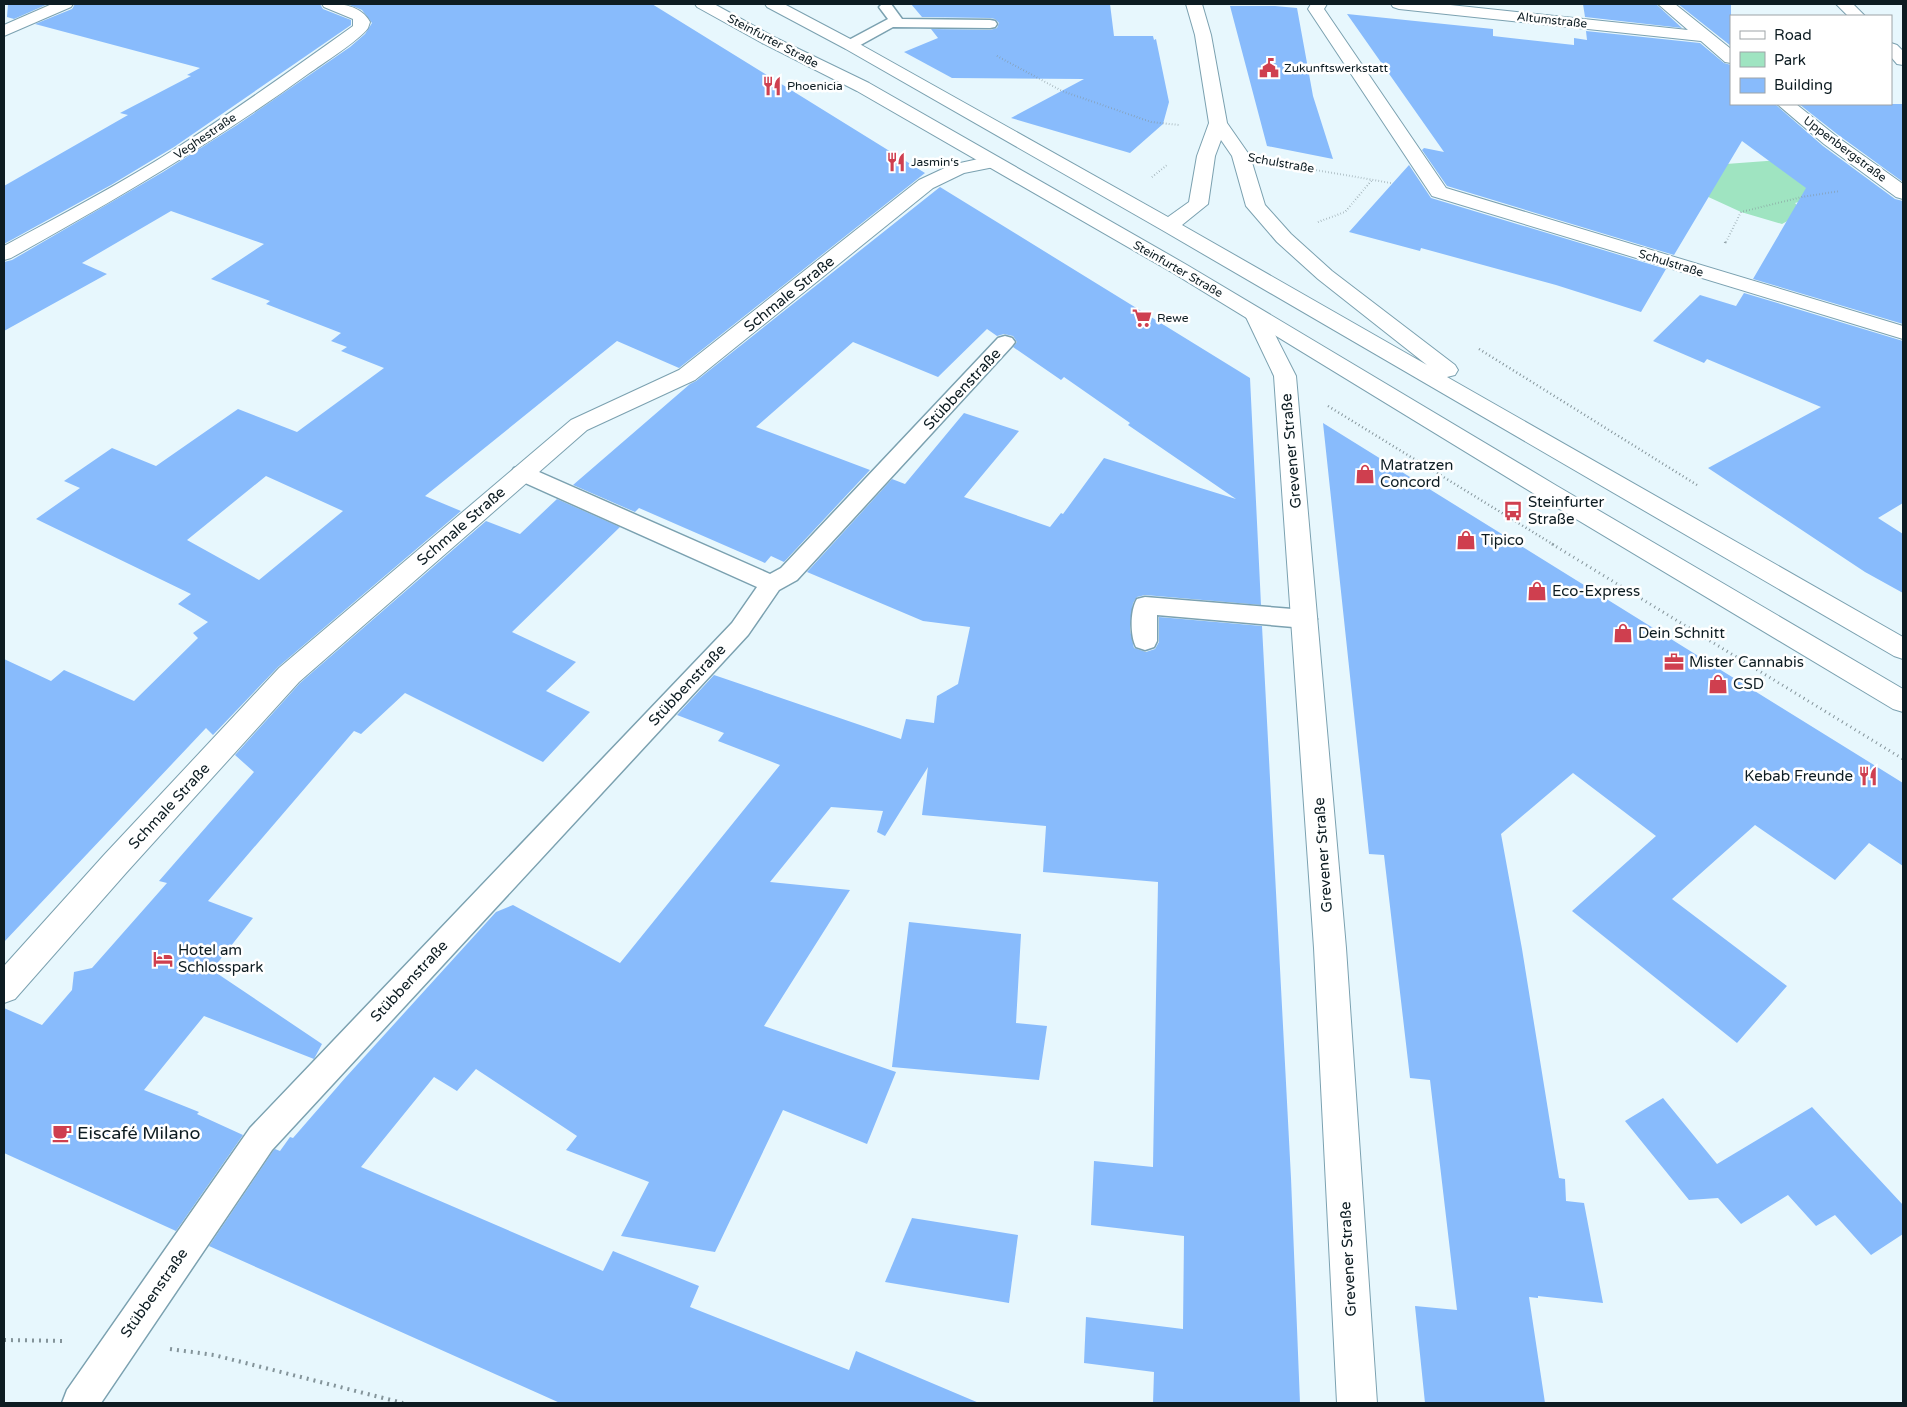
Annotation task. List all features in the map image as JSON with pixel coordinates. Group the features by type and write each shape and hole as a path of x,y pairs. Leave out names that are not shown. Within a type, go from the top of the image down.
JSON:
{"street":[{"path":"4,31 65,4"},
{"name":"Veghestraße","path":"4,254 182,153 276,89 360,28 362,22 360,16 330,4"},
{"name":"Steinfurter Straße","path":"703,4 768,40 863,87 1180,269 1903,702"},
{"path":"773,4 850,45 1169,226 1903,649"},
{"path":"1194,4 1203,36 1218,123 1241,156 1256,206 1284,238 1325,275 1538,439"},
{"path":"1319,4 1316,9 1439,192"},
{"name":"Altumstraße","path":"1399,4 1705,37"},
{"path":"1666,4 1730,57"},
{"path":"1844,4 1856,15"},
{"path":"1892,49 1903,60"},
{"name":"Uppenbergstraße","path":"1787,105 1830,140 1903,193"},
{"path":"1169,226 1198,204 1206,156 1218,123"},
{"name":"Schmale Straße","path":"4,989 115,864 289,675 579,424 687,375 926,184 969,165 992,162"},
{"name":"Schulstraße","path":"1439,192 1903,333"},
{"path":"1169,226 1180,269"},
{"name":"Grevener Straße","path":"1255,315 1285,376 1330,948 1356,1403"}],"lane":[{"path":"886,7 895,17 896,20 892,23"},
{"path":"850,45 867,37 873,31 892,23 990,24"},
{"name":"Stübbenstraße","path":"80,1403 120,1342 261,1139 740,629 771,584 788,574 1005,342"},
{"path":"522,473 771,584"},
{"path":"1145,641 1145,606 1305,619"}],"path":[{"path":"997,56 1062,91 1151,122 1172,125 1218,123"},
{"name":"Schulstraße","path":"1241,156 1439,192"},
{"path":"1310,225 1345,212 1372,180"},
{"path":"1708,275 1741,212 1801,196 1846,191"},
{"path":"1471,344 1700,487"},
{"path":"4,1340 120,1342 214,1355 403,1403"}],"green space":[{"path":"1792,159 1820,196 1795,203 1804,212 1782,224 1741,212 1691,189 1699,166"}],"building":[{"path":"8,4 48,4 14,19 7,17"},
{"path":"75,4 320,4 323,9 351,20 351,25 174,147 111,185 4,244 4,186 128,115 120,113 191,76 187,75 200,68 35,24 72,9"},
{"path":"347,4 652,4 925,173 679,368 617,341 425,496 461,511 278,667 213,735 206,728 4,942 4,659 51,681 64,670 134,701 198,638 193,633 208,622 178,604 191,594 36,519 80,488 64,481 112,448 156,466 238,409 297,432 384,368 341,351 347,347 331,341 341,333 266,304 270,301 211,279 264,244 171,211 82,263 107,274 4,331 4,262 12,260 163,172 237,125 350,47 365,34 372,23 362,10","holes":["266,476 343,511 259,580 187,540"]},
{"path":"911,4 1110,4 1114,36 1153,36 1154,40 1156,39 1169,102 1163,124 1130,153 1011,118 1084,79 952,78 904,52 938,38 931,29 990,30 997,28 999,23 995,19 990,18 922,17"},
{"path":"1583,4 1656,4 1682,28 1585,17"},
{"path":"1678,4 1731,4 1730,45"},
{"path":"1230,6 1297,8 1313,96 1333,159 1267,146"},
{"path":"1347,14 1493,29 1493,36 1574,45 1574,38 1587,40 1586,31 1700,43 1724,63 1730,65 1730,105 1776,105 1823,146 1895,199 1903,201 1903,324 1753,279 1806,188 1742,141 1674,255 1447,186 1422,150 1424,148 1444,152"},
{"path":"1903,104 1903,182 1800,105"},
{"path":"1409,165 1431,198 1666,269 1641,312 1556,285 1421,248 1420,251 1349,232"},
{"path":"940,187 1250,378 1261,605 1145,595 1137,597 1133,603 1130,630 1134,648 1146,652 1155,649 1159,642 1159,617 1262,626 1291,1178 1300,1403 1153,1403 1154,1372 1084,1363 1086,1317 1183,1329 1184,1236 1091,1225 1094,1161 1153,1167 1158,882 1043,872 1046,826 922,815 928,767 885,836 877,832 883,811 831,807 770,882 850,890 764,1026 896,1072 867,1144 783,1110 715,1252 621,1236 649,1182 566,1150 577,1136 476,1069 457,1091 434,1077 361,1167 603,1271 613,1251 699,1286 690,1307 849,1370 856,1351 979,1403 560,1403 209,1246 273,1151 275,1149 280,1151 290,1137 293,1138 496,912 513,905 620,963 780,765 718,741 724,733 677,715 714,675 901,739 906,719 934,723 937,696 958,684 970,627 923,621 807,572 892,479 905,484 964,413 1019,431 964,497 1050,527 1061,513 1063,514 1104,458 1236,499 1128,425 1130,423 1064,377 1061,380 1013,347 1017,342 1013,336 1004,334 997,336 987,329 938,377 853,342 756,427 870,470 784,562 771,556 765,563 639,508 635,512 573,485 690,384"},
{"path":"1744,293 1903,341 1903,503 1878,518 1903,534 1903,593 1865,572 1708,468 1821,407 1707,359 1704,363 1653,341 1700,295 1736,306"},
{"path":"1323,423 1903,783 1903,866 1869,843 1835,880 1755,825 1672,899 1787,986 1737,1043 1572,911 1656,836 1573,773 1501,834 1522,949 1559,1178 1565,1179 1566,1201 1584,1203 1603,1303 1538,1296 1538,1298 1529,1297 1545,1403 1425,1403 1415,1306 1457,1310 1430,1080 1410,1078 1384,855 1369,854"},
{"path":"557,499 620,527 512,632 576,662 546,691 590,712 543,762 405,693 361,734 354,731 208,901 253,918 212,970 322,1044 314,1059 204,1016 144,1090 199,1112 197,1114 243,1135 176,1231 4,1153 4,1008 42,1025 72,990 74,972 92,968 167,883 159,881 254,772 235,755 300,683 486,521 520,534"},
{"path":"909,922 1021,934 1016,1023 1047,1026 1039,1080 892,1067"},
{"path":"1663,1098 1717,1164 1812,1107 1903,1205 1903,1234 1871,1255 1835,1215 1816,1226 1788,1195 1741,1224 1718,1198 1689,1200 1625,1121"},
{"path":"912,1218 1018,1235 1009,1303 885,1282"}],"place":[{"name":"Zukunftswerkstatt","path":"1269,68"},
{"name":"Phoenicia","path":"772,86"},
{"name":"Jasmin‘s","path":"896,162"},
{"name":"Rewe","path":"1142,318"},
{"name":"Matratzen Concord","path":"1365,474"},
{"name":"Steinfurter Straße","path":"1513,511"},
{"name":"Tipico","path":"1466,540"},
{"name":"Eco-Express","path":"1537,591"},
{"name":"Dein Schnitt","path":"1623,633"},
{"name":"Mister Cannabis","path":"1674,662"},
{"name":"CSD","path":"1718,684"},
{"name":"Kebab Freunde","path":"1868,776"},
{"name":"Hotel am Schlosspark","path":"163,959"},
{"name":"Eiscafé Milano","path":"62,1133"}]}
